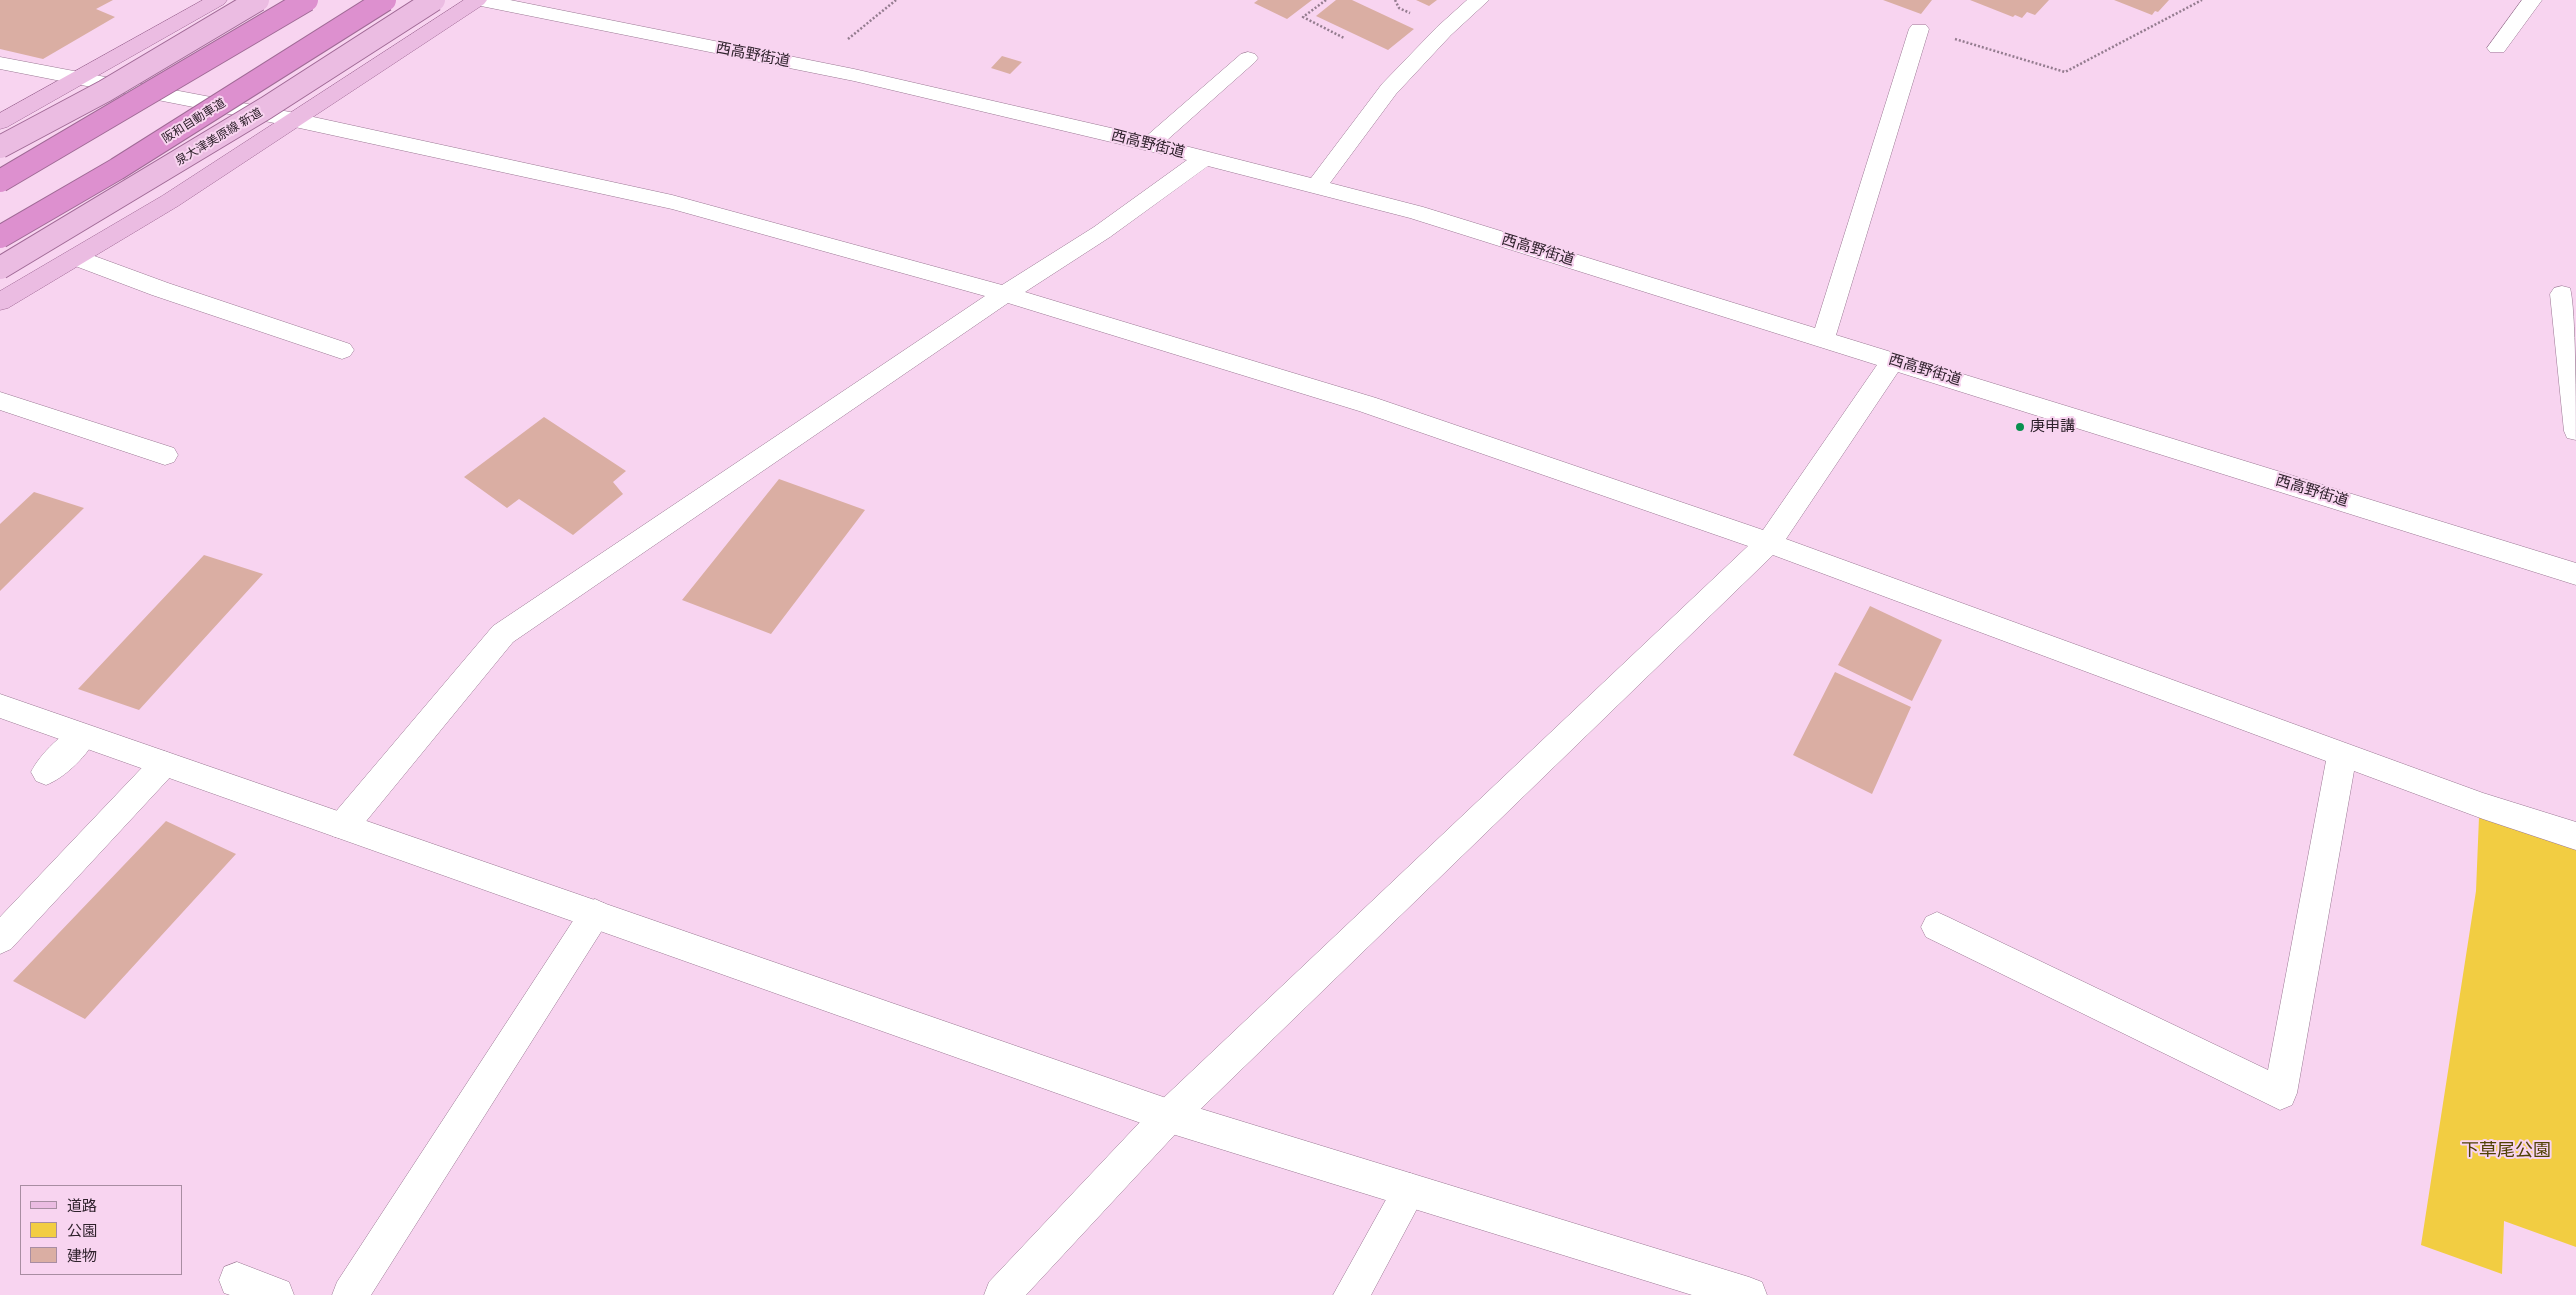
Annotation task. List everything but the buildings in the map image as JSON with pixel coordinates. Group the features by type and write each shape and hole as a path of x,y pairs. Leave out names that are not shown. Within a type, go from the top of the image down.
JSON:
{"highway":[{"path":"0,181 307,0"},
{"name":"阪和自動車道","path":"0,236 117,169 385,0"}],"main road":[{"path":"0,122 80,79 217,0"},
{"path":"0,148 105,92 258,0"},
{"name":"泉大津美原線 新道","path":"0,268 266,108 434,0"},
{"path":"0,302 78,258 170,202 479,0"}],"street":[{"name":"西高野街道","path":"479,0 813,67 1150,144 1416,212 2576,574"},
{"path":"1316,185 1389,89 1444,31 1478,0"},
{"path":"2497,48 2532,0"},
{"path":"1823,339 1919,29"},
{"path":"1150,144 1248,58"},
{"path":"0,63 295,120 672,202 1005,294 1366,404 1769,543 2342,755 2483,806 2576,836"},
{"path":"343,826 503,634 1005,294 1102,232 1205,158"},
{"path":"78,258 160,289 342,350"},
{"path":"2562,294 2576,431"},
{"path":"1002,1295 1169,1116 1769,543 1893,360"},
{"path":"0,400 166,455"},
{"path":"0,706 1169,1116 1739,1293"},
{"path":"46,772 84,736"},
{"path":"1937,927 2280,1093 2342,755"},
{"path":"0,939 164,764"},
{"path":"350,1295 595,914"},
{"path":"1351,1295 1410,1190"},
{"path":"237,1280 276,1295"}],"path":[{"path":"813,67 896,0"},
{"path":"1326,0 1303,17 1344,38"},
{"path":"1919,29 2065,72 2202,0"}],"green space":[{"name":"下草尾公園","path":"2479,817 2576,848 2576,1247 2504,1221 2502,1274 2421,1245 2476,891"}],"place":[{"name":"庚申講","path":"2020,427"}]}
